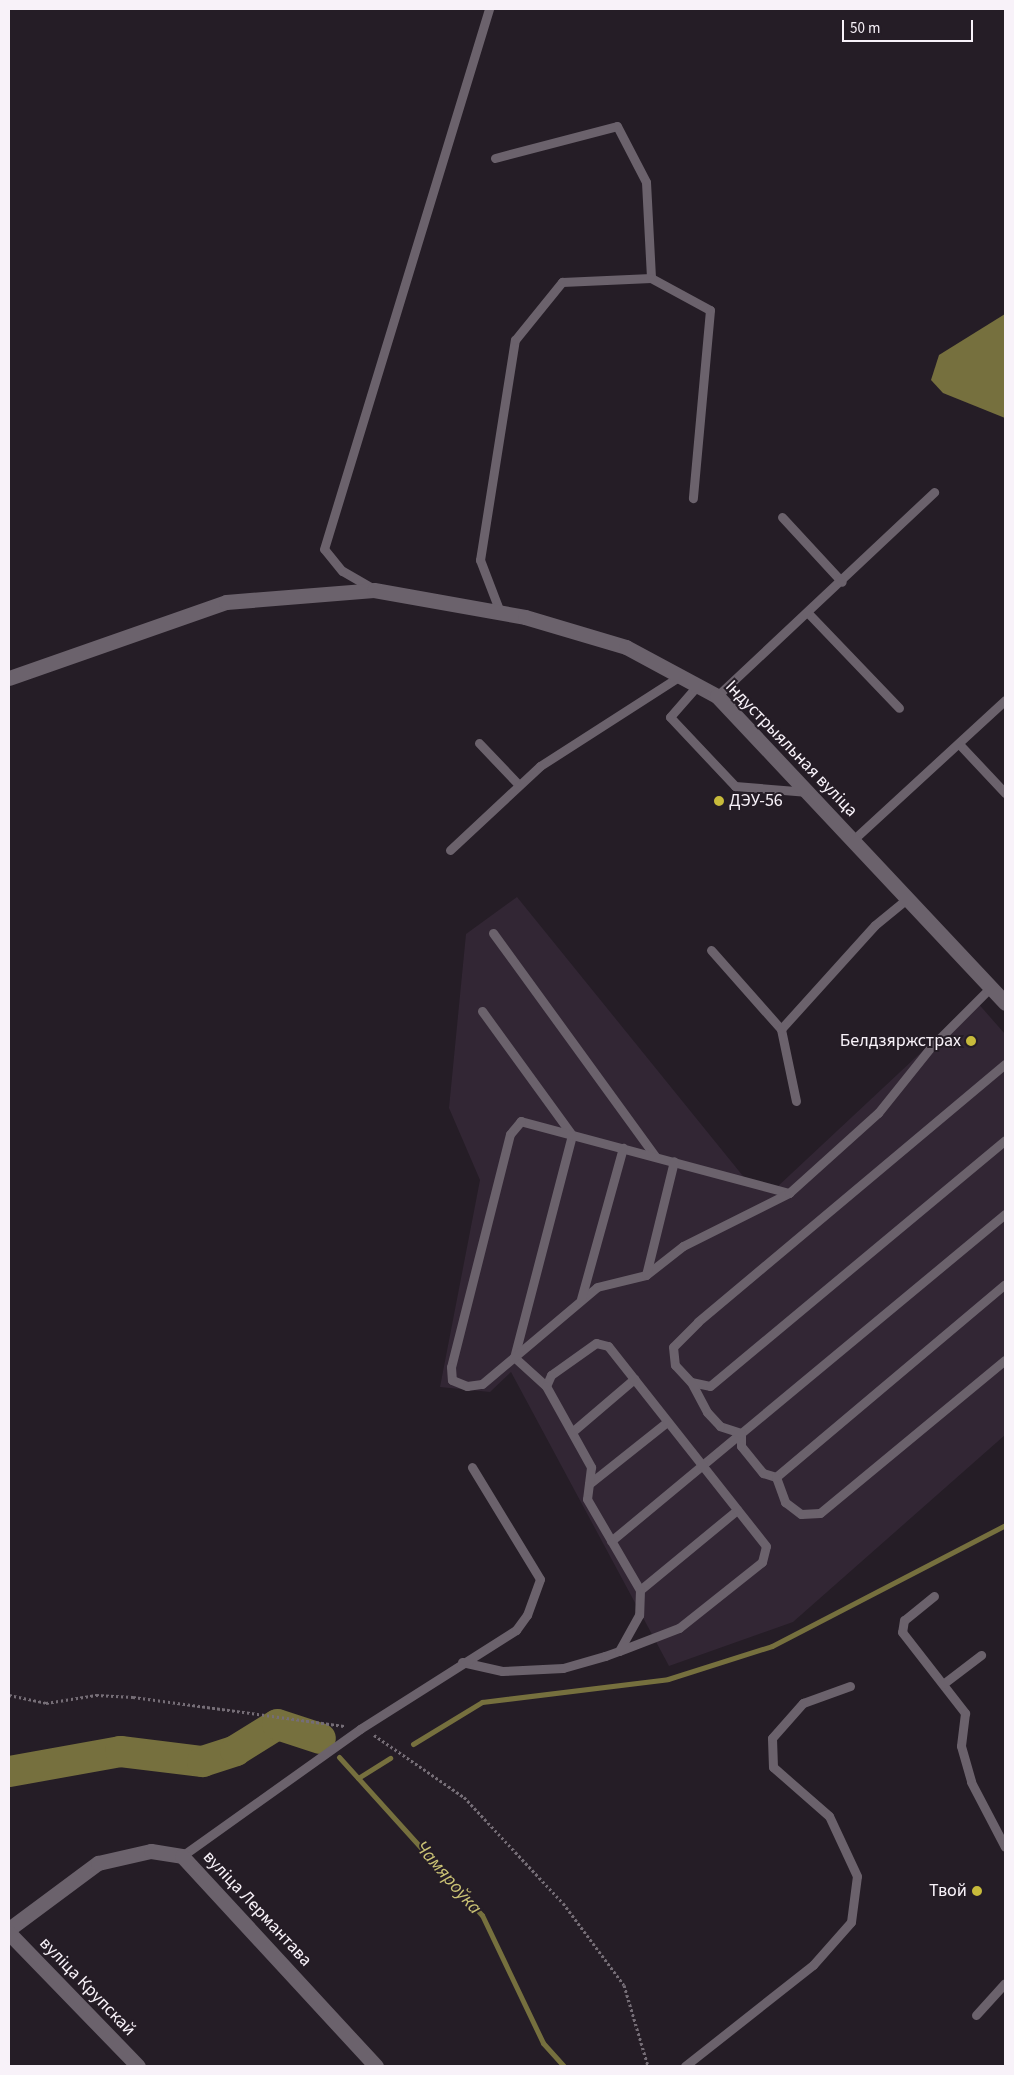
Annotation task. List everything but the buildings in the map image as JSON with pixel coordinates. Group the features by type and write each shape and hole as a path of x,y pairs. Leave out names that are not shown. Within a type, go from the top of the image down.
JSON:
{"street":[{"name":"Індустрыяльная вуліца","path":"9,678 226,602 374,590 500,612 626,647 717,696 1004,1000"},
{"name":"вуліца Лермантава","path":"9,1929 98,1863 151,1851 182,1856 376,2066"},
{"name":"вуліца Крупскай","path":"9,1933 138,2066"}],"lane":[{"path":"374,590 342,571 324,549 489,9"},
{"path":"495,158 617,126 646,182 651,278"},
{"path":"500,612 480,560 515,340 562,282 651,278 710,310 693,498"},
{"path":"717,696 809,614 934,492"},
{"path":"782,517 842,582"},
{"path":"809,614 899,708"},
{"path":"450,850 540,766 680,676"},
{"path":"697,686 670,717 735,786 809,792"},
{"path":"854,840 960,746 1005,700"},
{"path":"479,743 519,785"},
{"path":"960,746 1005,794"},
{"path":"781,1028 875,926 908,898"},
{"path":"493,933 654,1156"},
{"path":"711,950 781,1028 796,1101"},
{"path":"790,1193 521,1121 510,1134 451,1366 452,1380 467,1386 482,1384 596,1287 646,1275 683,1246 790,1193 878,1113 930,1048 990,987"},
{"path":"482,1010 572,1134"},
{"path":"741,1433 720,1426 707,1412 691,1382 675,1365 673,1347 1005,1064"},
{"path":"514,1357 572,1134"},
{"path":"691,1382 710,1386 1005,1140"},
{"path":"581,1300 623,1148"},
{"path":"646,1275 674,1161"},
{"path":"611,1541 1005,1214"},
{"path":"776,1477 1005,1284"},
{"path":"462,1662 502,1671 554,1668 618,1651 679,1628 762,1562 766,1546 608,1346 596,1343 551,1375 546,1386"},
{"path":"514,1357 546,1386 592,1467 586,1499 640,1590 639,1615 618,1651"},
{"path":"741,1433 741,1446 763,1472 776,1477 785,1502 801,1514 820,1513 1005,1360"},
{"path":"572,1432 634,1379"},
{"path":"589,1484 667,1422"},
{"path":"182,1856 360,1729 462,1662 516,1630 527,1615 540,1579 472,1467"},
{"path":"640,1590 737,1510"},
{"path":"934,1596 904,1620 902,1632 965,1713 962,1746 971,1782 1005,1847"},
{"path":"942,1684 981,1654"},
{"path":"685,2066 813,1965 851,1922 857,1876 829,1816 774,1767 772,1738 803,1703 850,1686"},
{"path":"976,2015 1005,1983"}],"path":[{"path":"9,1695 46,1703 96,1695 133,1697 360,1729 387,1740 464,1797 563,1902 624,1985 648,2066"}],"shaded area":[{"path":"1005,314 1005,418 943,393 931,380 939,355"},
{"path":"517,897 747,1181 776,1188 976,1001 1005,1034 1005,1435 793,1622 669,1666 511,1372 490,1392 440,1387 480,1180 449,1108 466,934"}],"waterway":[{"path":"413,1744 482,1702 668,1679 772,1646 1005,1525"},
{"name":"Чамяроўка","path":"9,1771 120,1751 202,1761 235,1750 277,1724 320,1738"},
{"name":"Чамяроўка","path":"339,1757 482,1915 543,2043 564,2066"},
{"path":"358,1778 390,1758"}],"place":[{"name":"ДЭУ-56","path":"719,801"},
{"name":"Белдзяржстрах","path":"971,1041"},
{"name":"Твой","path":"977,1891"}]}
